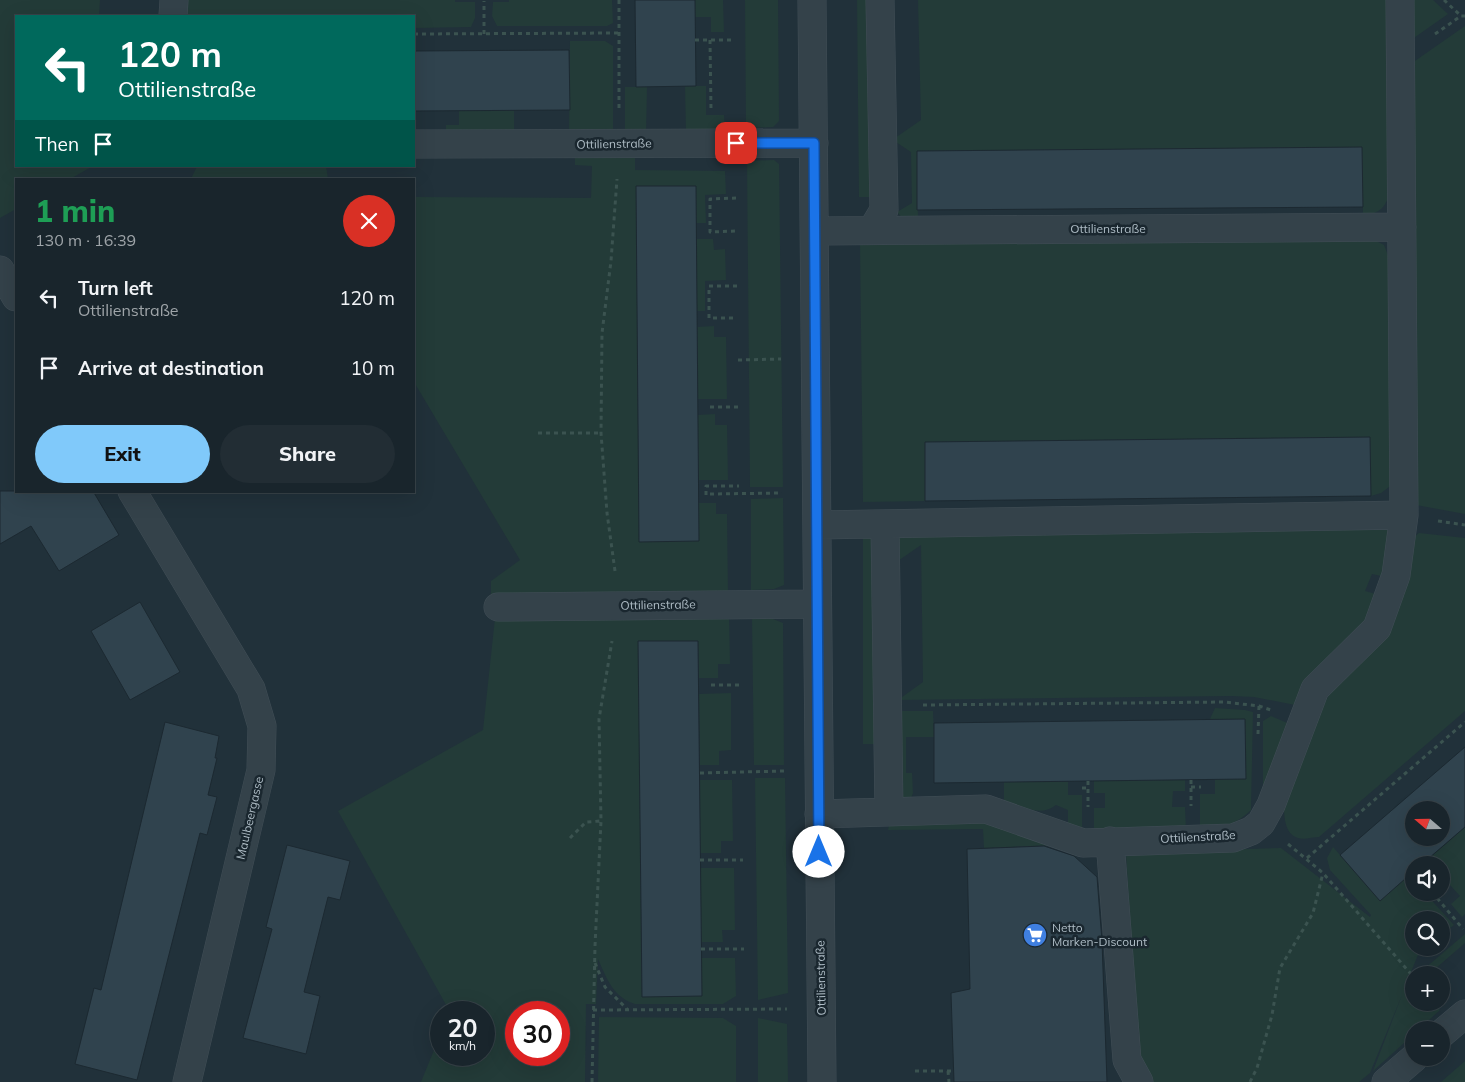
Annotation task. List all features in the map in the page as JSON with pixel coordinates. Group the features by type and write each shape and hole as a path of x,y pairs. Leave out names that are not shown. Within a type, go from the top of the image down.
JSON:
{"street":[{"path":"173,15 174,0"},
{"name":"Ottilienstraße","path":"812,0 822,1082"},
{"path":"872,230 884,210 880,0"},
{"path":"1261,823 1270,805 1315,690 1377,628 1396,575 1404,515 1400,0"},
{"name":"Ottilienstraße","path":"415,144 814,143"},
{"name":"Ottilienstraße","path":"815,232 872,230 1402,227"},
{"path":"0,270 15,296"},
{"name":"Maulbeergasse","path":"133,493 251,689 262,726 262,770 187,1082"},
{"path":"817,525 1404,515"},
{"path":"885,524 889,812"},
{"name":"Ottilienstraße","path":"498,607 817,604"},
{"name":"Ottilienstraße","path":"819,814 986,809 1083,843 1233,838 1251,832 1261,823"},
{"path":"1110,841 1127,1060 1139,1082"},
{"path":"1450,1026 1465,1014"},
{"path":"1386,1082 1405,1066"}],"path":[{"path":"619,0 619,144"},
{"path":"1444,0 1461,16"},
{"path":"484,1 484,34"},
{"path":"415,34 619,33"},
{"path":"695,40 734,40"},
{"path":"710,40 710,110 719,110"},
{"path":"736,198 710,199 710,232 736,231"},
{"path":"737,286 709,286 710,318 737,318"},
{"path":"738,360 781,359"},
{"path":"710,406 738,407"},
{"path":"538,433 601,433"},
{"path":"739,486 706,486 708,494 783,493"},
{"path":"712,685 742,685"},
{"path":"887,705 1224,702 1259,706 1302,720"},
{"path":"1307,858 1465,722"},
{"path":"700,773 785,771"},
{"path":"1191,787 1201,787"},
{"path":"1082,788 1088,788"},
{"path":"570,838 586,822 601,821"},
{"path":"1261,823 1324,873 1405,966"},
{"path":"700,860 743,860"},
{"path":"1250,1082 1257,1068 1272,1015 1280,968 1313,913 1324,873"},
{"path":"1440,901 1464,929"},
{"path":"701,949 744,949"},
{"path":"594,962 605,986 628,1010"},
{"path":"592,1082 592,1010 788,1009"},
{"path":"915,1071 954,1071"},
{"path":"948,1071 949,1082"}],"green space":[{"path":"0,0 100,0 99,15 15,15 15,167 91,167 72,178 15,178 15,210 0,218"},
{"path":"185,0 455,0 455,2 475,2 475,18 471,27 415,28 415,15 184,15"},
{"path":"509,0 612,0 613,23 607,26 497,26 492,16 493,2 509,2"},
{"path":"695,0 723,0 724,32 711,32 711,17 695,17"},
{"path":"745,0 778,0 779,121 773,127 746,128"},
{"path":"857,0 870,0 871,197 859,197"},
{"path":"918,0 1391,0 1391,187 1385,204 1375,213 1363,216 1362,147 917,151 918,219 903,219 897,212 912,203 911,152 896,142 895,138 921,120"},
{"path":"1410,0 1433,0 1448,14 1411,40"},
{"path":"1465,26 1465,514 1416,505 1412,63"},
{"path":"570,41 605,41 613,46 613,133 569,133"},
{"path":"685,86 706,86 706,115 724,115 725,132 686,133"},
{"path":"625,87 647,87 646,133 625,134"},
{"path":"514,110 514,134 446,134 446,125 459,125 459,111"},
{"path":"635,156 635,170 725,171 726,194 705,195 706,223 696,223 695,186 636,187 639,541 698,503 716,503 716,514 727,514 728,594 491,600 491,581 520,560 415,384 415,197 591,198 592,166 575,165 575,157"},
{"path":"774,160 779,164 783,487 750,487 747,161"},
{"path":"197,167 326,167 328,178 191,178"},
{"path":"1364,235 1384,245 1391,263 1393,484 1381,493 1371,496 1370,437 925,442 925,501 863,502 860,241"},
{"path":"696,239 713,239 714,250 725,249 726,280 705,281 705,311 697,311"},
{"path":"714,326 714,337 726,337 727,399 698,399 697,327"},
{"path":"715,414 715,425 727,425 728,480 698,480 698,415"},
{"path":"783,498 784,585 774,589 751,590 751,499"},
{"path":"1382,527 1391,532 1386,577 1372,574 1365,591 1379,595 1368,620 1295,705 1254,697 1231,696 898,700 923,682 921,545 895,563 895,531"},
{"path":"1419,533 1465,538 1465,711 1319,837 1306,839 1293,836 1287,828 1284,803 1322,708 1413,538"},
{"path":"863,537 875,537 876,744 863,744"},
{"path":"729,615 730,664 718,664 718,678 699,678 698,641 638,642 642,996 701,958 735,958 736,996 723,1004 635,1004 627,1001 616,992 598,959 596,1004 586,1004 585,1082 421,1082 430,1060 430,1066 495,1066 495,1001 444,1001 338,811 483,730 495,618"},
{"path":"752,619 773,619 783,623 784,765 754,765"},
{"path":"731,693 731,750 719,751 719,765 700,765 699,694"},
{"path":"1215,708 1253,712 1251,810 1240,819 1228,825 1200,831 1200,794 1215,794 1215,779 1246,779 1245,719 1210,719"},
{"path":"898,711 933,711 934,737 906,737 906,773 912,773 913,793 911,798 898,798"},
{"path":"1271,716 1292,725 1263,789 1263,721"},
{"path":"755,778 785,778 788,993 758,1000"},
{"path":"700,780 732,780 733,841 721,841 721,853 700,853"},
{"path":"1185,780 1185,791 1173,791 1172,807 1185,807 1186,830 1094,832 1094,808 1105,808 1105,793 1094,793 1094,781"},
{"path":"1004,782 1068,782 1068,795 1082,795 1082,832 1068,825 1068,810 1056,805 1050,809 1037,811 1004,804"},
{"path":"891,817 983,817 1061,845 984,848 983,829 888,830"},
{"path":"1465,827 1465,914 1462,917 1451,904 1460,896 1450,885 1450,856 1431,856 1443,846 1450,846 1450,840"},
{"path":"1333,847 1340,855 1405,874 1405,901 1432,901 1441,911 1405,911 1405,956 1418,956 1413,966 1405,966 1405,1011 1439,1011 1428,1021 1405,1021 1405,1042 1373,1071 1402,995 1370,1073 1359,1082 1140,1082 1126,853 1281,848 1370,917 1371,915 1330,870 1327,858"},
{"path":"701,868 734,868 735,930 722,930 723,942 701,942"},
{"path":"1465,934 1465,943 1450,956 1450,947"},
{"path":"1439,956 1450,956 1438,966 1428,966"},
{"path":"599,1017 723,1018 736,1026 736,1082 598,1082"},
{"path":"758,1018 787,1024 788,1082 758,1082"},
{"path":"1465,1061 1465,1082 1441,1082"}],"building":[{"path":"635,0 695,0 696,86 636,87"},
{"path":"569,50 570,110 415,111 415,51"},
{"path":"1362,147 1363,207 917,210 917,151"},
{"path":"636,186 696,186 699,541 639,542"},
{"path":"1370,437 1371,496 925,501 925,442"},
{"path":"0,491 15,491 15,493 94,493 119,535 59,571 31,526 0,544"},
{"path":"140,602 180,672 130,700 91,631"},
{"path":"638,641 698,641 702,996 642,997"},
{"path":"1245,719 1246,779 934,783 934,723"},
{"path":"165,722 219,736 215,758 217,758 208,795 217,797 207,835 200,833 137,1080 75,1064 94,988 101,990"},
{"path":"1465,747 1465,827 1450,840 1450,801 1405,801 1405,846 1443,846 1431,856 1405,856 1405,879 1380,901 1340,855"},
{"path":"287,845 350,861 340,900 328,897 304,992 320,996 306,1054 243,1038 272,929 266,927"},
{"name":"Netto Marken-Discount","path":"1044,846 1074,856 1097,877 1102,941 1107,1082 954,1082 951,993 970,989 967,849"}],"place":[{"name":"Netto Marken-Discount","path":"1035,935"}],"route":[{"path":"736,143 814,143 819,852"}]}
